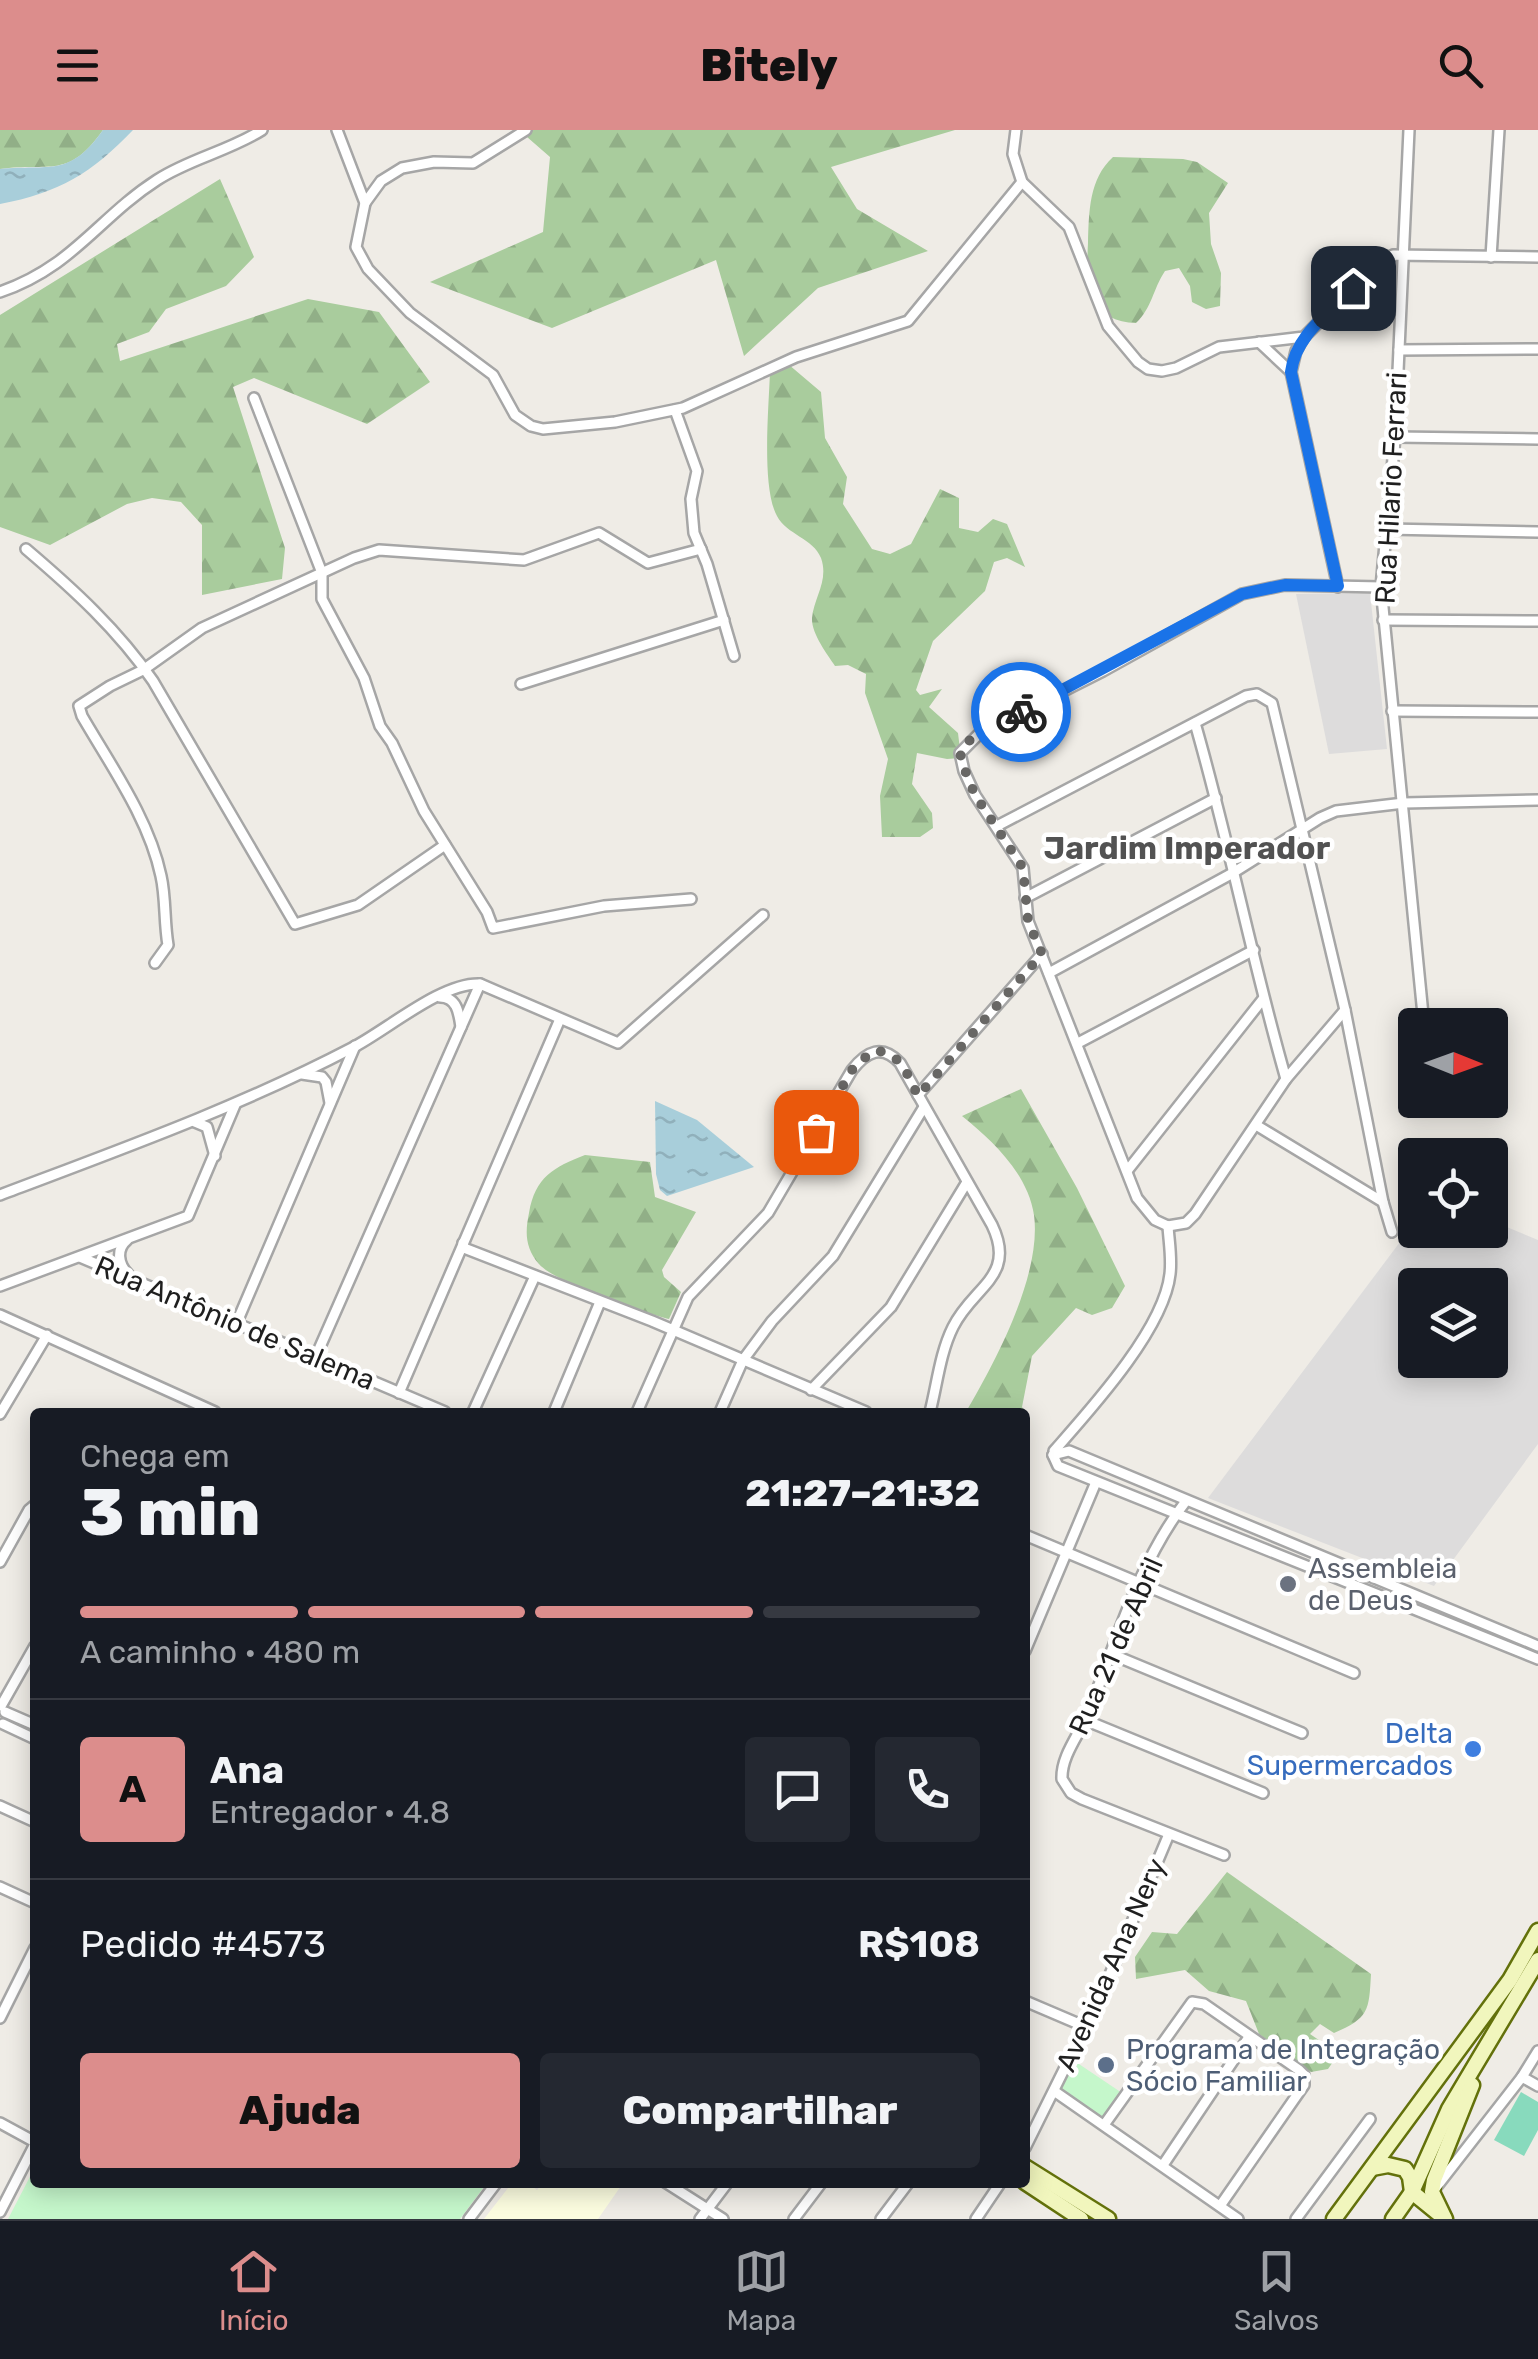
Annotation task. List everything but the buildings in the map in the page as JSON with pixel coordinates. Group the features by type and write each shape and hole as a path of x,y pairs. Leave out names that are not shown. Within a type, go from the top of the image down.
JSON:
{"main road":[{"path":"1334,2219 1502,1992 1538,1931"},
{"path":"1394,2219 1412,2192 1449,2109 1538,1960"},
{"path":"1445,2219 1432,2192 1492,2037"},
{"path":"1372,2168 1388,2165 1405,2169 1412,2192 1445,2219"},
{"path":"1030,2170 1108,2219"},
{"path":"1030,2185 1080,2219"}],"street":[{"path":"0,292 49,270 75,252 155,181 262,130"},
{"path":"336,130 364,203"},
{"path":"526,130 473,163 434,162 402,168 380,181 364,203 356,246 368,269 410,313 494,375 507,405 523,422 543,428 564,429 675,410 796,358 908,321 1022,182"},
{"path":"1016,130 1012,154 1022,182 1069,226 1108,326 1138,362 1148,369 1162,371 1218,346 1304,337"},
{"name":"Rua Hilario Ferrari","path":"1409,130 1395,437 1381,587 1422,1008"},
{"path":"1491,257 1500,130"},
{"path":"1338,586 1291,372 1304,337 1378,264 1393,255 1538,257"},
{"path":"1259,342 1291,372"},
{"path":"1398,350 1538,348"},
{"path":"254,398 322,573 322,599 364,678 380,726 493,928 604,906 691,899"},
{"path":"675,410 697,472 692,500 694,533 734,656"},
{"path":"1395,437 1538,438"},
{"path":"1387,529 1538,532"},
{"path":"154,963 168,945 162,880 150,838 79,706 145,669 202,628 378,550 524,560 599,533 648,563 701,549"},
{"path":"26,549 70,586 130,647 295,924 358,905 445,845"},
{"path":"1344,1010 1286,1079 1195,1214 1186,1223 1168,1226 1137,1198 1028,921 1023,868 975,795 960,758 963,747 972,738 1242,594 1285,585 1381,587"},
{"path":"522,684 724,620"},
{"path":"1383,620 1538,621"},
{"path":"997,826 1246,696 1266,697 1276,712 1344,1010 1382,1202 1392,1232"},
{"path":"1392,711 1538,712"},
{"path":"1195,723 1286,1079"},
{"path":"1025,898 1216,798"},
{"path":"1049,973 1232,874 1336,811 1404,803 1538,800"},
{"path":"0,1196 235,1106 355,1046 460,985 480,984 618,1043 763,915"},
{"path":"1078,1042 1254,950"},
{"path":"918,1096 1042,954"},
{"path":"316,1356 480,984"},
{"path":"440,997 456,1006 461,1028"},
{"path":"1128,1171 1263,999"},
{"path":"399,1393 560,1019"},
{"path":"236,1322 355,1046"},
{"path":"639,1408 688,1297 753,1232 781,1193 852,1070 872,1051 890,1053 900,1063 997,1235 1002,1258 953,1326 931,1408"},
{"path":"299,1074 322,1077 330,1106"},
{"path":"0,1286 188,1216 235,1106"},
{"path":"722,1408 742,1360 833,1256 924,1107"},
{"path":"192,1122 207,1127 215,1156"},
{"path":"1256,1125 1382,1202"},
{"path":"812,1390 891,1306 967,1182"},
{"path":"1052,1455 1085,1417 1158,1314 1171,1272 1168,1226"},
{"path":"130,1238 122,1244 120,1257 132,1278"},
{"path":"463,1244 464,1248 652,1321 856,1408"},
{"name":"Rua Antônio de Salema","path":"80,1257 435,1408"},
{"path":"475,1408 535,1276"},
{"path":"556,1408 600,1302"},
{"path":"0,1316 206,1408"},
{"path":"0,1414 47,1335"},
{"path":"1052,1455 1068,1452 1324,1558 1538,1658"},
{"path":"1052,1455 1058,1466 1176,1515 1457,1620 1538,1646"},
{"path":"1030,1640 1096,1482"},
{"name":"Rua 21 de Abril","path":"1169,1834 1082,1800 1062,1779 1065,1759 1086,1720 1138,1585 1186,1501"},
{"path":"0,1562 30,1511"},
{"path":"1030,1537 1354,1673"},
{"path":"1319,1570 1324,1558"},
{"path":"1111,1654 1302,1734"},
{"path":"30,1655 2,1708 2,1725 30,1737"},
{"path":"2,1708 30,1722"},
{"path":"1086,1720 1263,1793"},
{"path":"0,1806 30,1820"},
{"path":"1169,1834 1224,1855"},
{"name":"Avenida Ana Nery","path":"1030,2138 1086,2027 1169,1834"},
{"path":"0,1887 30,1901"},
{"path":"0,2018 30,1958"},
{"path":"1104,2125 1192,2002 1204,2004 1299,2070 1304,2074 1304,2085 1220,2206"},
{"path":"1030,2003 1086,2027"},
{"path":"1163,2165 1249,2037"},
{"path":"1432,2192 1538,2051"},
{"path":"1522,2077 1538,2086"},
{"path":"1054,2091 1238,2219"},
{"path":"1296,2219 1370,2119"},
{"path":"0,2123 30,2140"},
{"path":"0,2212 30,2153"},
{"path":"469,2219 492,2188"},
{"path":"674,2188 722,2219"},
{"path":"700,2219 724,2188"},
{"path":"794,2219 817,2188"},
{"path":"881,2219 904,2188"},
{"path":"976,2219 997,2188"}],"shaded area":[{"path":"1370,593 1387,749 1329,754 1296,594"},
{"path":"1508,1228 1538,1240 1538,1444 1434,1586 1208,1498 1398,1245 1398,1248 1508,1248"},
{"path":"508,2188 620,2188 598,2219 484,2219"}],"green space":[{"path":"0,130 103,130 91,146 68,162 0,169"},
{"path":"519,130 955,130 831,167 857,209 928,251 818,288 744,356 716,260 552,328 430,282 543,232 550,157"},
{"path":"1113,157 1197,162 1228,183 1209,213 1211,244 1221,273 1220,306 1206,309 1192,302 1190,286 1179,268 1165,271 1136,323 1120,321 1098,307 1089,284 1090,208 1099,175"},
{"path":"220,179 254,257 226,286 166,309 149,332 117,344 120,361 308,299 379,312 430,382 367,424 254,378 233,387 285,548 282,579 202,595 202,525 181,502 152,498 127,504 50,545 0,527 0,315"},
{"path":"788,364 821,392 825,438 847,477 843,504 872,549 890,554 911,544 940,489 959,498 959,528 978,532 993,519 1007,524 1025,567 1007,558 994,562 985,591 933,641 916,690 920,695 942,689 929,707 958,733 961,758 917,753 912,784 932,813 933,828 920,837 882,837 880,796 888,759 865,693 866,674 848,665 835,666 820,643 812,618 822,582 821,558 781,522 772,503 767,446 770,371"},
{"path":"1021,1089 1077,1188 1125,1286 1112,1308 1092,1315 1076,1308 1032,1356 1023,1408 968,1408 1014,1317 1035,1239 1030,1200 1016,1172 962,1116"},
{"path":"585,1155 650,1162 655,1197 696,1212 662,1270 664,1277 681,1292 669,1319 580,1288 548,1271 531,1252 527,1227 536,1190 555,1169"},
{"path":"1227,1872 1371,1974 1368,2005 1361,2017 1334,2033 1320,2024 1310,2034 1332,2049 1335,2059 1328,2069 1311,2072 1259,2034 1246,2001 1209,1991 1185,1970 1136,1979 1135,1957 1152,1932 1177,1934"},
{"path":"1070,2058 1125,2095 1104,2125 1054,2091"},
{"path":"1521,2092 1538,2102 1538,2130 1524,2156 1494,2140"},
{"path":"30,2177 30,2188 483,2188 460,2219 8,2219"}],"water":[{"path":"103,130 133,130 73,179 40,194 0,204 0,169 69,162 80,156"},
{"path":"655,1101 697,1120 754,1167 667,1196 660,1190 656,1174"}],"way so far":[{"path":"816,1132 852,1070 872,1051 890,1053 918,1096 1042,954 1028,921 1023,868 975,795 960,758 963,747 972,738 1021,712"}],"place":[{"name":"Assembleia de Deus","path":"1288,1584"},
{"name":"Delta Supermercados","path":"1473,1749"},
{"name":"Programa de Integração Sócio Familiar","path":"1106,2065"}],"district":[{"name":"Jardim Imperador","path":"1187,848"}],"route":[{"path":"1021,712 1242,594 1285,585 1338,586 1291,372 1292,360 1304,337 1353,288"}]}
